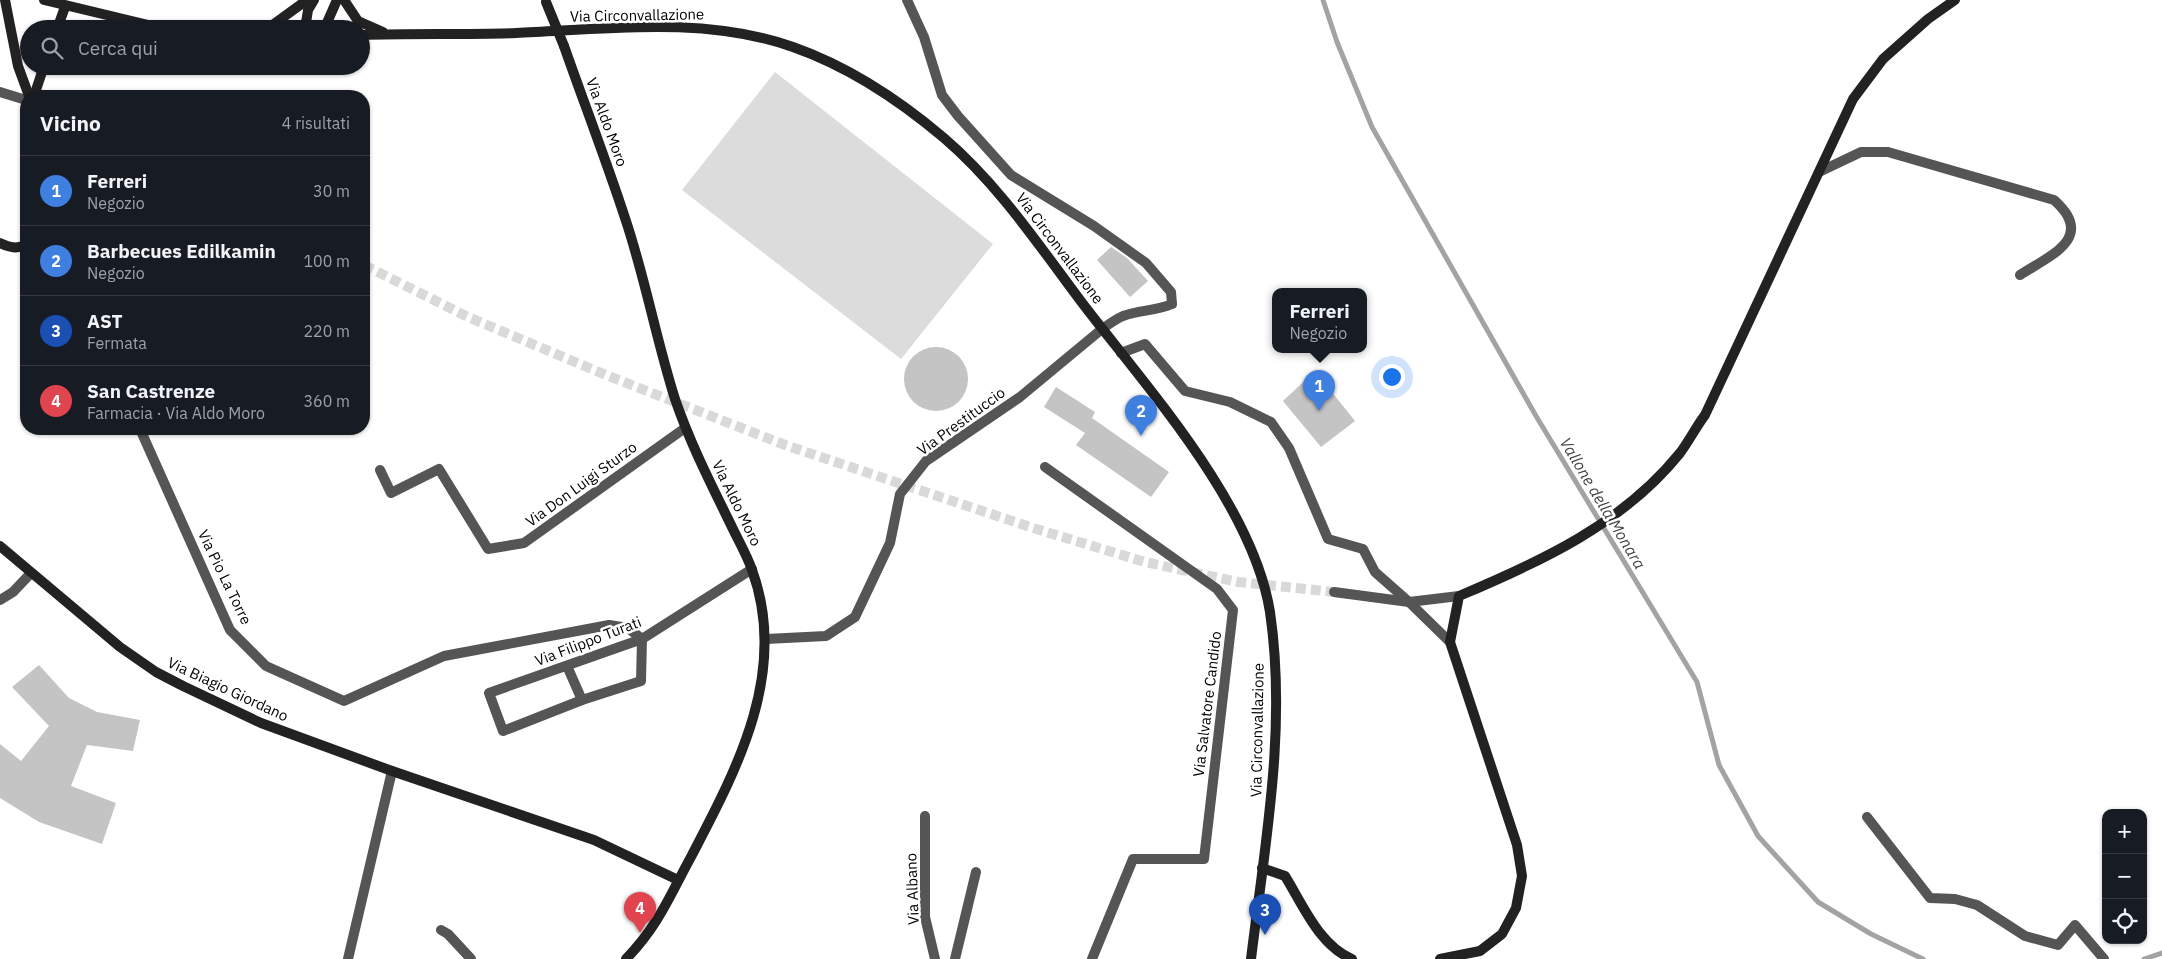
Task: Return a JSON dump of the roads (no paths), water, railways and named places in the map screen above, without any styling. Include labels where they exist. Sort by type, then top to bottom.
[{"type":"street","points":[[5,0],[20,71]]},
{"type":"street","points":[[44,0],[126,20]]},
{"type":"street","points":[[279,20],[307,0]]},
{"type":"street","points":[[306,20],[308,10],[314,0]]},
{"type":"street","points":[[328,20],[337,0]]},
{"type":"street","points":[[344,0],[357,20]]},
{"type":"street","name":"Via Prestituccio","points":[[766,639],[826,636],[855,617],[890,543],[900,494],[926,461],[1020,397],[1102,328],[1122,316],[1148,310],[1155,311],[1172,304],[1171,292],[1146,263],[1094,226],[1012,175],[942,95],[924,37],[907,0]]},
{"type":"street","points":[[1334,592],[1408,602],[1459,596],[1558,551],[1638,498],[1680,453],[1704,415],[1853,99],[1883,59],[1928,19],[1955,0]]},
{"type":"street","name":"Via Aldo Moro","points":[[546,1],[626,219],[668,376],[685,428],[752,569],[764,618],[766,639],[759,695],[753,721],[743,750],[716,810],[678,880],[666,908],[651,930],[626,959]]},
{"type":"street","points":[[60,20],[65,6]]},
{"type":"street","points":[[370,27],[386,34]]},
{"type":"street","name":"Via Circonvallazione","points":[[370,35],[451,35],[684,28],[730,31],[790,45],[841,66],[890,96],[947,140],[1003,198],[1193,448],[1228,502],[1256,560],[1267,601],[1276,680],[1275,777],[1251,959]]},
{"type":"street","points":[[21,75],[27,90]]},
{"type":"street","points":[[36,90],[41,75]]},
{"type":"street","points":[[0,92],[20,98]]},
{"type":"street","points":[[1819,172],[1861,152],[1888,152],[2054,200],[2067,211],[2070,236],[2065,247],[2020,275]]},
{"type":"street","points":[[0,243],[9,247],[20,247]]},
{"type":"street","points":[[1121,353],[1144,344],[1184,390],[1230,402],[1271,422],[1289,448],[1328,539],[1363,549],[1375,572],[1450,642],[1517,845],[1522,876],[1516,908],[1502,934],[1480,951],[1440,959]]},
{"type":"street","name":"Via Don Luigi Sturzo","points":[[380,470],[391,493],[439,469],[488,549],[524,543],[685,428]]},
{"type":"street","name":"Via Pio La Torre","points":[[143,435],[230,630],[266,666],[344,701],[444,656],[609,625],[628,628],[642,640]]},
{"type":"street","name":"Via Salvatore Candido","points":[[1045,467],[1216,589],[1233,610],[1204,858],[1133,859],[1092,959]]},
{"type":"street","name":"Via Biagio Giordano","points":[[0,546],[120,646],[176,683],[261,723],[392,771],[594,840],[678,880]]},
{"type":"street","name":"Via Filippo Turati","points":[[582,700],[504,731],[489,693],[642,640],[752,569]]},
{"type":"street","points":[[0,600],[13,592],[31,573]]},
{"type":"street","points":[[1450,642],[1459,596]]},
{"type":"street","points":[[567,666],[582,700],[641,681],[642,640]]},
{"type":"street","points":[[348,959],[392,771]]},
{"type":"street","name":"Via Albano","points":[[925,816],[925,917],[935,959]]},
{"type":"street","points":[[1867,817],[1930,898],[1955,899],[1977,905],[2025,936],[2058,945],[2075,925],[2104,959]]},
{"type":"street","points":[[1262,868],[1286,876],[1320,934],[1343,955],[1352,959]]},
{"type":"street","points":[[955,959],[976,872]]},
{"type":"street","points":[[440,930],[448,934],[471,959]]},
{"type":"waterway","name":"Vallone della Monara","points":[[1323,0],[1337,42],[1372,127],[1536,416],[1697,682],[1719,765],[1758,836],[1818,902],[1871,934],[1923,959]]},
{"type":"waterway","name":"Vallone della Monara","points":[[2144,959],[2162,953]]},
{"type":"tunnel","points":[[370,268],[468,317],[606,375],[785,445],[1033,528],[1145,562],[1238,582],[1334,592]]},
{"type":"place","name":"Ferreri","points":[[1319,411]]},
{"type":"place","name":"Barbecues Edilkamin","points":[[1141,436]]},
{"type":"place","name":"San Castrenze","points":[[640,933]]},
{"type":"place","name":"AST","points":[[1265,935]]}]
